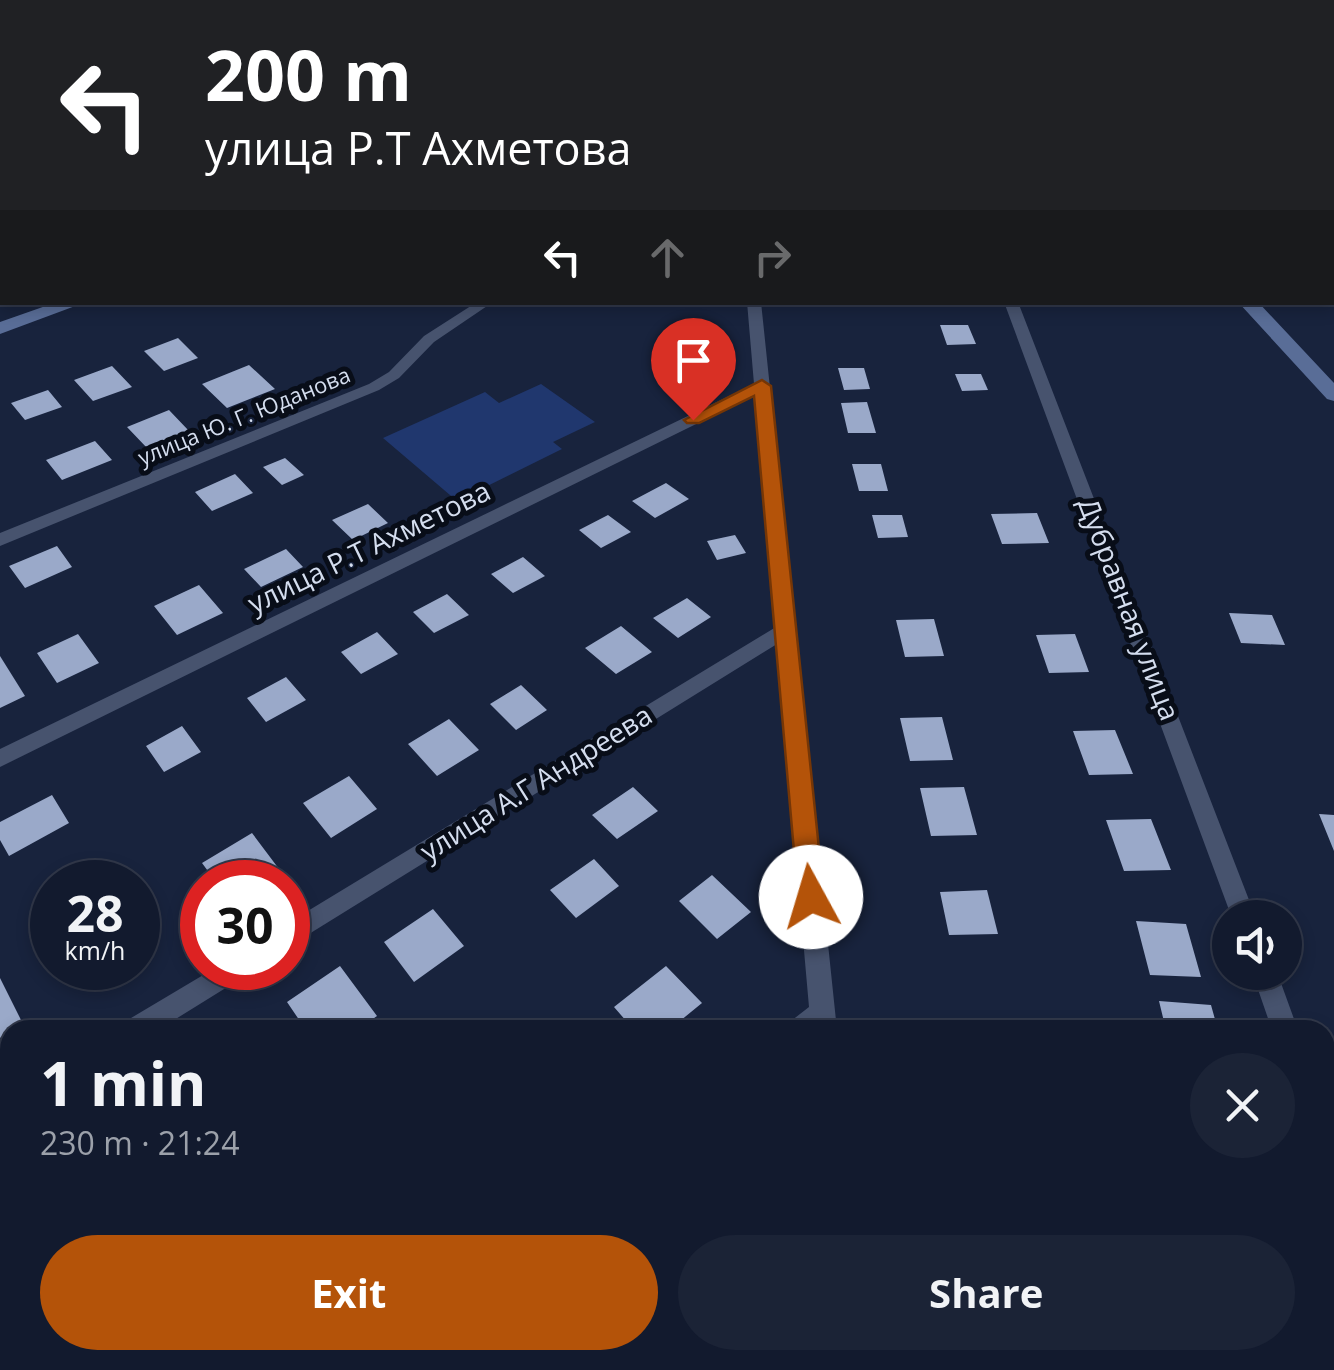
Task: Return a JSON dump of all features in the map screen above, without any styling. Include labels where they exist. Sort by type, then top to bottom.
[{"type":"street","name":"улица Ю. Г. Юданова","points":[[0,540],[374,387],[394,375],[429,339],[482,305]]},
{"type":"street","points":[[754,305],[823,1020]]},
{"type":"street","name":"Дубравная улица","points":[[1012,305],[1237,900]]},
{"type":"street","points":[[1250,305],[1334,396]]},
{"type":"street","points":[[0,328],[51,306]]},
{"type":"street","name":"улица Р.Т Ахметова","points":[[0,759],[762,386]]},
{"type":"street","name":"улица А.Г Андреева","points":[[310,922],[786,630]]},
{"type":"street","points":[[151,1020],[200,990]]},
{"type":"street","points":[[1271,990],[1281,1020]]},
{"type":"shaded area","points":[[541,384],[595,422],[553,442],[562,449],[457,501],[383,438],[485,392],[499,403]]},
{"type":"building","points":[[940,325],[968,325],[976,344],[947,345]]},
{"type":"building","points":[[178,338],[198,358],[164,371],[144,351]]},
{"type":"building","points":[[249,365],[275,389],[227,408],[202,384]]},
{"type":"building","points":[[112,366],[132,387],[93,401],[74,380]]},
{"type":"building","points":[[838,368],[864,368],[870,389],[844,390]]},
{"type":"building","points":[[955,374],[981,374],[988,390],[962,391]]},
{"type":"building","points":[[48,390],[62,407],[25,420],[11,403]]},
{"type":"building","points":[[867,402],[876,433],[848,433],[841,403]]},
{"type":"building","points":[[169,410],[189,431],[147,448],[127,427]]},
{"type":"building","points":[[95,441],[112,460],[62,480],[46,460]]},
{"type":"building","points":[[285,458],[304,475],[282,485],[263,467]]},
{"type":"building","points":[[852,464],[881,464],[888,491],[859,491]]},
{"type":"building","points":[[235,474],[253,493],[212,511],[195,492]]},
{"type":"building","points":[[666,483],[689,499],[655,518],[632,501]]},
{"type":"building","points":[[368,504],[388,523],[353,540],[332,520]]},
{"type":"building","points":[[1037,513],[1049,543],[1002,544],[991,514]]},
{"type":"building","points":[[608,515],[631,532],[601,548],[579,530]]},
{"type":"building","points":[[872,515],[902,515],[908,537],[878,538]]},
{"type":"building","points":[[735,535],[746,553],[717,560],[707,541]]},
{"type":"building","points":[[57,546],[72,567],[25,588],[9,566]]},
{"type":"building","points":[[286,549],[303,567],[261,587],[244,569]]},
{"type":"building","points":[[523,557],[545,576],[513,593],[491,574]]},
{"type":"building","points":[[199,585],[223,613],[177,635],[154,606]]},
{"type":"building","points":[[447,594],[469,615],[434,633],[413,612]]},
{"type":"building","points":[[687,598],[711,617],[678,638],[653,618]]},
{"type":"building","points":[[1229,613],[1272,615],[1285,645],[1241,643]]},
{"type":"building","points":[[934,619],[944,656],[905,657],[896,620]]},
{"type":"building","points":[[621,626],[652,652],[616,674],[585,648]]},
{"type":"building","points":[[377,632],[398,654],[361,674],[341,652]]},
{"type":"building","points":[[78,634],[99,663],[57,683],[37,653]]},
{"type":"building","points":[[1075,634],[1089,672],[1049,673],[1036,635]]},
{"type":"building","points":[[0,656],[25,696],[0,708]]},
{"type":"building","points":[[286,677],[306,700],[266,722],[247,698]]},
{"type":"building","points":[[521,685],[547,710],[516,730],[490,704]]},
{"type":"building","points":[[942,717],[953,760],[910,761],[900,718]]},
{"type":"building","points":[[449,719],[479,750],[437,776],[408,744]]},
{"type":"building","points":[[182,726],[201,752],[164,772],[146,746]]},
{"type":"building","points":[[1115,730],[1133,774],[1089,775],[1073,731]]},
{"type":"building","points":[[349,776],[377,809],[331,838],[303,803]]},
{"type":"building","points":[[633,787],[658,811],[617,839],[592,815]]},
{"type":"building","points":[[964,787],[977,835],[931,836],[920,788]]},
{"type":"building","points":[[52,795],[69,823],[9,856],[0,840],[0,822]]},
{"type":"building","points":[[1319,814],[1334,815],[1334,851]]},
{"type":"building","points":[[1151,819],[1171,870],[1124,871],[1106,820]]},
{"type":"building","points":[[252,833],[272,860],[207,860]]},
{"type":"building","points":[[594,859],[619,886],[576,918],[550,890]]},
{"type":"building","points":[[712,875],[751,912],[717,939],[679,901]]},
{"type":"building","points":[[987,890],[998,934],[949,935],[940,892]]},
{"type":"building","points":[[433,909],[464,946],[414,982],[384,942]]},
{"type":"building","points":[[1136,921],[1186,924],[1201,977],[1150,975]]},
{"type":"building","points":[[340,966],[377,1016],[371,1020],[299,1020],[287,1002]]},
{"type":"building","points":[[666,966],[702,1003],[681,1020],[625,1020],[614,1007]]},
{"type":"building","points":[[0,978],[21,1020],[0,1020]]},
{"type":"building","points":[[1159,1001],[1211,1005],[1215,1020],[1164,1020]]},
{"type":"route","points":[[693,420],[762,386],[811,897]]}]
